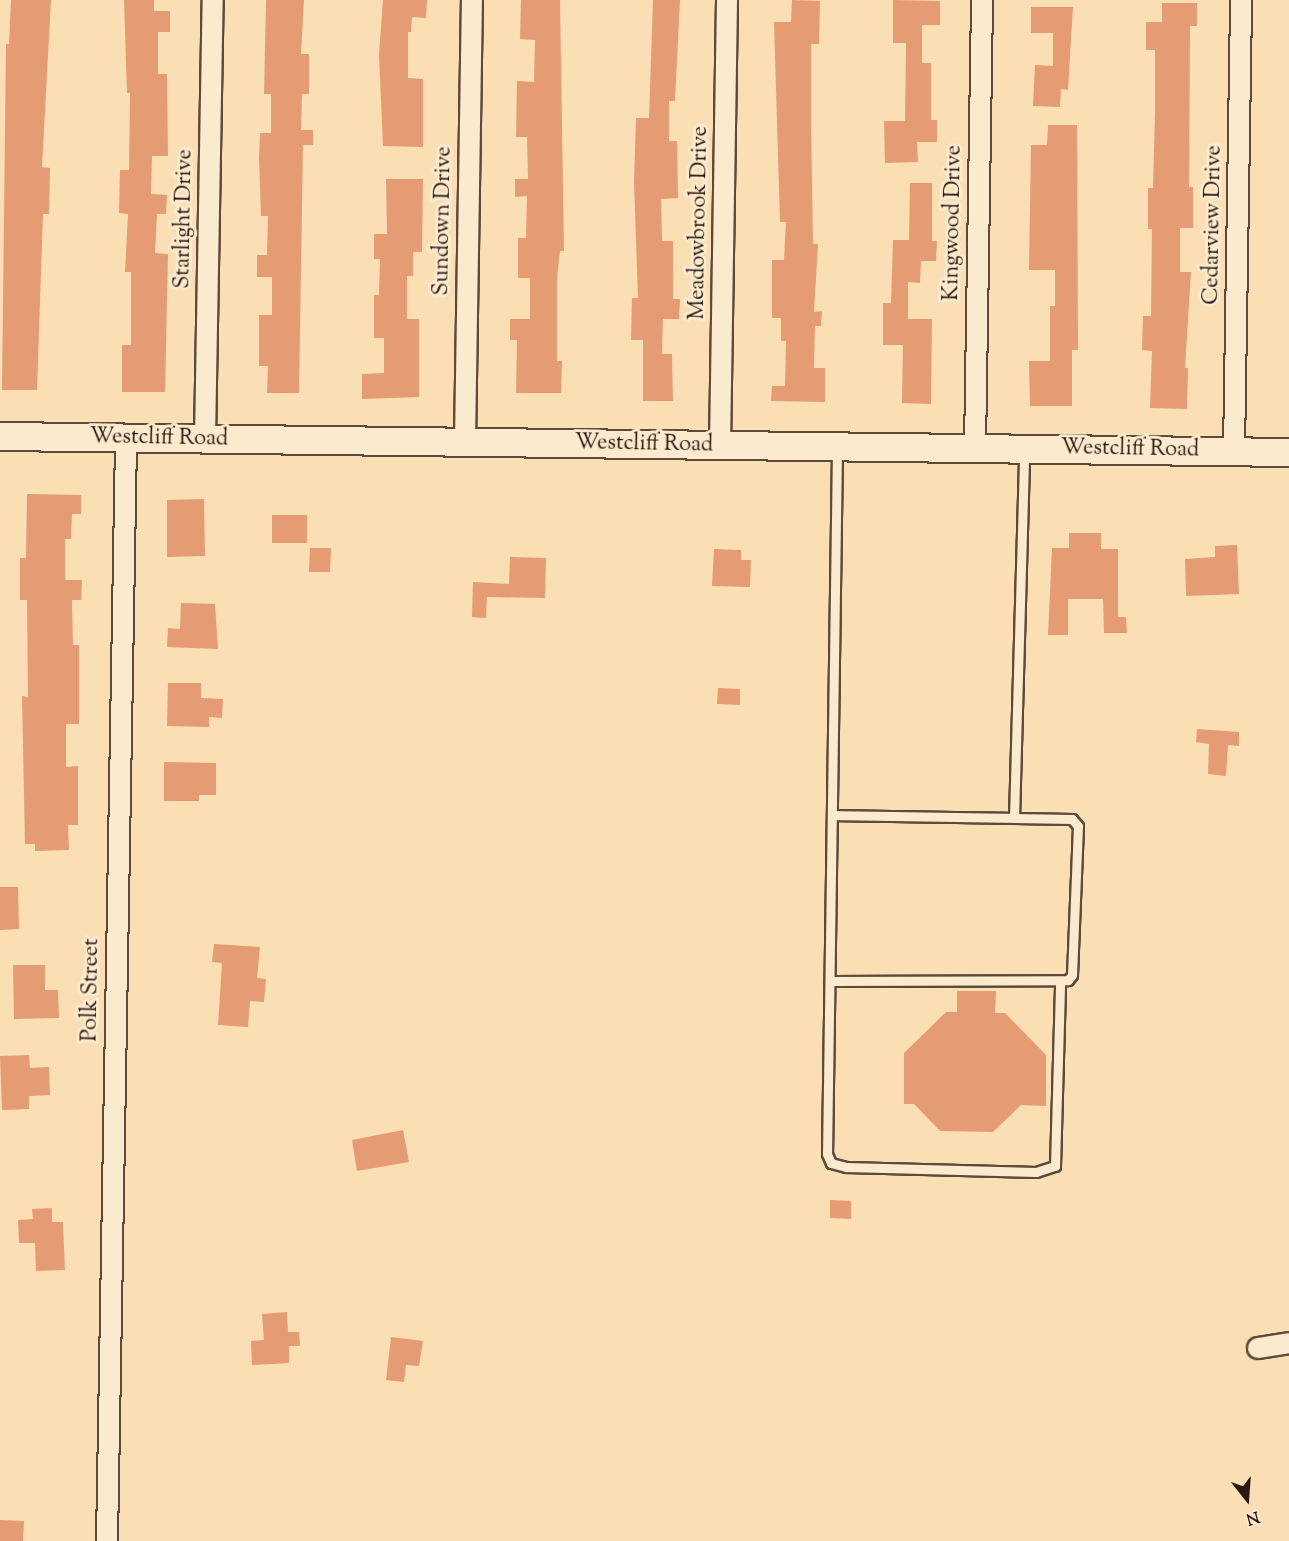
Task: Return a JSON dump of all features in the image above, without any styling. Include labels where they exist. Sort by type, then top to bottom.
[{"type":"street","name":"Starlight Drive","points":[[205,439],[213,0]]},
{"type":"street","name":"Sundown Drive","points":[[465,442],[472,0]]},
{"type":"street","name":"Meadowbrook Drive","points":[[720,446],[727,0]]},
{"type":"street","name":"Kingwood Drive","points":[[975,448],[982,0]]},
{"type":"street","name":"Cedarview Drive","points":[[1234,451],[1241,0]]},
{"type":"street","name":"Westcliff Road","points":[[0,436],[1289,452]]},
{"type":"street","name":"Polk Street","points":[[107,1541],[126,439]]},
{"type":"street","points":[[1258,1348],[1289,1343]]},
{"type":"lane","points":[[837,447],[827,1154],[831,1163],[846,1167],[1036,1172],[1055,1166],[1057,1159],[1060,982]]},
{"type":"lane","points":[[1014,818],[1024,448]]},
{"type":"lane","points":[[830,981],[1060,982],[1072,975],[1078,826],[1072,819],[832,814]]},
{"type":"building","points":[[11,0],[51,0],[42,167],[50,168],[49,214],[43,214],[37,390],[2,390],[6,44],[9,44]]},
{"type":"building","points":[[124,0],[154,0],[154,11],[170,11],[170,32],[158,32],[158,74],[167,74],[168,156],[152,156],[151,194],[167,195],[166,214],[157,214],[155,253],[168,254],[165,392],[122,392],[122,345],[131,345],[131,272],[125,272],[128,214],[119,213],[120,170],[129,170],[130,93],[127,93]]},
{"type":"building","points":[[266,0],[304,0],[301,54],[309,54],[309,94],[302,94],[301,130],[313,130],[313,145],[303,145],[299,393],[267,393],[268,366],[259,366],[259,315],[272,315],[272,277],[257,277],[257,255],[267,255],[268,216],[261,216],[260,133],[271,133],[271,94],[264,94]]},
{"type":"building","points":[[383,0],[427,0],[426,18],[412,17],[411,32],[408,32],[408,78],[423,79],[423,147],[383,146],[379,54]]},
{"type":"building","points":[[521,0],[560,0],[564,251],[560,251],[557,278],[557,361],[562,361],[561,393],[516,393],[517,340],[510,340],[510,319],[530,319],[530,278],[518,278],[518,238],[526,238],[527,196],[515,197],[515,179],[528,179],[527,137],[516,137],[517,81],[534,82],[535,40],[520,39]]},
{"type":"building","points":[[653,0],[680,0],[675,101],[669,101],[669,141],[677,141],[678,198],[661,199],[662,241],[673,241],[673,299],[680,299],[679,319],[663,319],[662,354],[672,354],[673,401],[643,401],[643,340],[631,340],[632,298],[638,298],[634,182],[636,118],[649,118]]},
{"type":"building","points":[[792,0],[820,1],[819,44],[811,44],[813,244],[818,244],[814,312],[822,311],[821,326],[815,326],[814,368],[825,368],[825,402],[771,401],[772,386],[785,386],[786,341],[781,341],[781,318],[772,318],[772,260],[784,260],[786,222],[780,222],[774,22],[791,22]]},
{"type":"building","points":[[893,0],[940,1],[940,25],[922,25],[922,63],[931,63],[931,120],[937,120],[937,142],[917,142],[918,162],[885,163],[884,121],[905,121],[906,43],[893,43]]},
{"type":"building","points":[[1162,3],[1197,3],[1197,26],[1190,26],[1189,187],[1193,187],[1193,228],[1180,228],[1180,272],[1191,272],[1185,368],[1188,368],[1187,409],[1150,408],[1152,351],[1142,350],[1143,316],[1151,316],[1152,229],[1148,229],[1148,188],[1153,188],[1155,113],[1155,50],[1146,50],[1146,22],[1162,22]]},
{"type":"building","points":[[1031,7],[1073,7],[1068,90],[1061,89],[1060,107],[1033,106],[1035,65],[1053,66],[1053,33],[1031,33]]},
{"type":"building","points":[[1048,125],[1077,125],[1078,350],[1072,350],[1072,406],[1030,406],[1029,361],[1050,361],[1050,306],[1055,306],[1055,270],[1029,270],[1031,145],[1047,145]]},
{"type":"building","points":[[386,179],[423,179],[422,252],[413,252],[413,276],[407,276],[407,319],[419,319],[419,397],[362,399],[362,374],[384,373],[384,338],[374,338],[374,295],[379,295],[380,259],[374,259],[374,234],[387,234]]},
{"type":"building","points":[[910,183],[932,183],[932,241],[937,241],[936,261],[921,261],[920,283],[908,282],[908,319],[932,319],[931,404],[902,403],[903,345],[883,345],[883,303],[891,303],[893,240],[909,240]]},
{"type":"building","points":[[27,494],[81,495],[81,514],[72,514],[71,539],[65,539],[65,580],[82,580],[81,600],[72,600],[73,645],[79,645],[79,724],[66,724],[66,767],[78,766],[78,825],[68,825],[69,850],[35,851],[35,844],[25,844],[22,696],[28,697],[27,600],[20,600],[20,558],[26,558]]},
{"type":"building","points":[[204,499],[205,556],[167,557],[167,500]]},
{"type":"building","points":[[272,515],[307,515],[307,543],[272,543]]},
{"type":"building","points":[[1069,533],[1101,533],[1101,549],[1118,549],[1118,617],[1126,617],[1127,633],[1104,633],[1103,599],[1068,599],[1068,635],[1048,635],[1052,548],[1069,548]]},
{"type":"building","points":[[1237,545],[1239,594],[1186,596],[1185,559],[1215,557],[1215,546]]},
{"type":"building","points":[[310,548],[331,548],[330,572],[309,572]]},
{"type":"building","points":[[714,549],[741,550],[741,560],[751,560],[750,587],[712,586]]},
{"type":"building","points":[[510,557],[546,558],[545,598],[487,597],[486,618],[472,617],[473,582],[509,584]]},
{"type":"building","points":[[181,603],[215,604],[218,649],[167,647],[168,628],[180,629]]},
{"type":"building","points":[[168,683],[201,683],[201,698],[223,699],[222,718],[209,717],[209,727],[167,726]]},
{"type":"building","points":[[718,688],[740,689],[740,705],[717,704]]},
{"type":"building","points":[[1197,729],[1239,732],[1239,746],[1228,745],[1226,776],[1208,774],[1209,744],[1196,742]]},
{"type":"building","points":[[164,762],[216,763],[216,795],[199,795],[199,801],[164,801]]},
{"type":"building","points":[[0,887],[18,887],[19,929],[0,930]]},
{"type":"building","points":[[214,944],[260,947],[257,978],[266,979],[264,1002],[250,1001],[248,1027],[218,1025],[222,963],[212,962]]},
{"type":"building","points":[[13,965],[45,965],[45,990],[58,990],[59,1018],[14,1019]]},
{"type":"building","points":[[957,991],[996,991],[995,1013],[1005,1013],[1046,1055],[1046,1106],[1021,1105],[993,1132],[940,1131],[914,1104],[904,1104],[904,1053],[946,1012],[957,1012]]},
{"type":"building","points":[[29,1055],[30,1068],[49,1067],[50,1095],[29,1096],[29,1109],[2,1110],[0,1056]]},
{"type":"building","points":[[403,1130],[409,1162],[357,1171],[352,1140]]},
{"type":"building","points":[[830,1200],[851,1201],[851,1219],[830,1218]]},
{"type":"building","points":[[52,1208],[52,1222],[63,1222],[65,1270],[36,1271],[35,1243],[19,1243],[18,1220],[33,1219],[32,1209]]},
{"type":"building","points":[[287,1312],[288,1332],[299,1332],[300,1346],[289,1346],[289,1363],[252,1365],[251,1341],[264,1340],[262,1314]]},
{"type":"building","points":[[391,1337],[423,1341],[419,1366],[406,1365],[404,1382],[386,1380]]},
{"type":"building","points":[[0,1520],[24,1521],[23,1541],[0,1541]]}]
